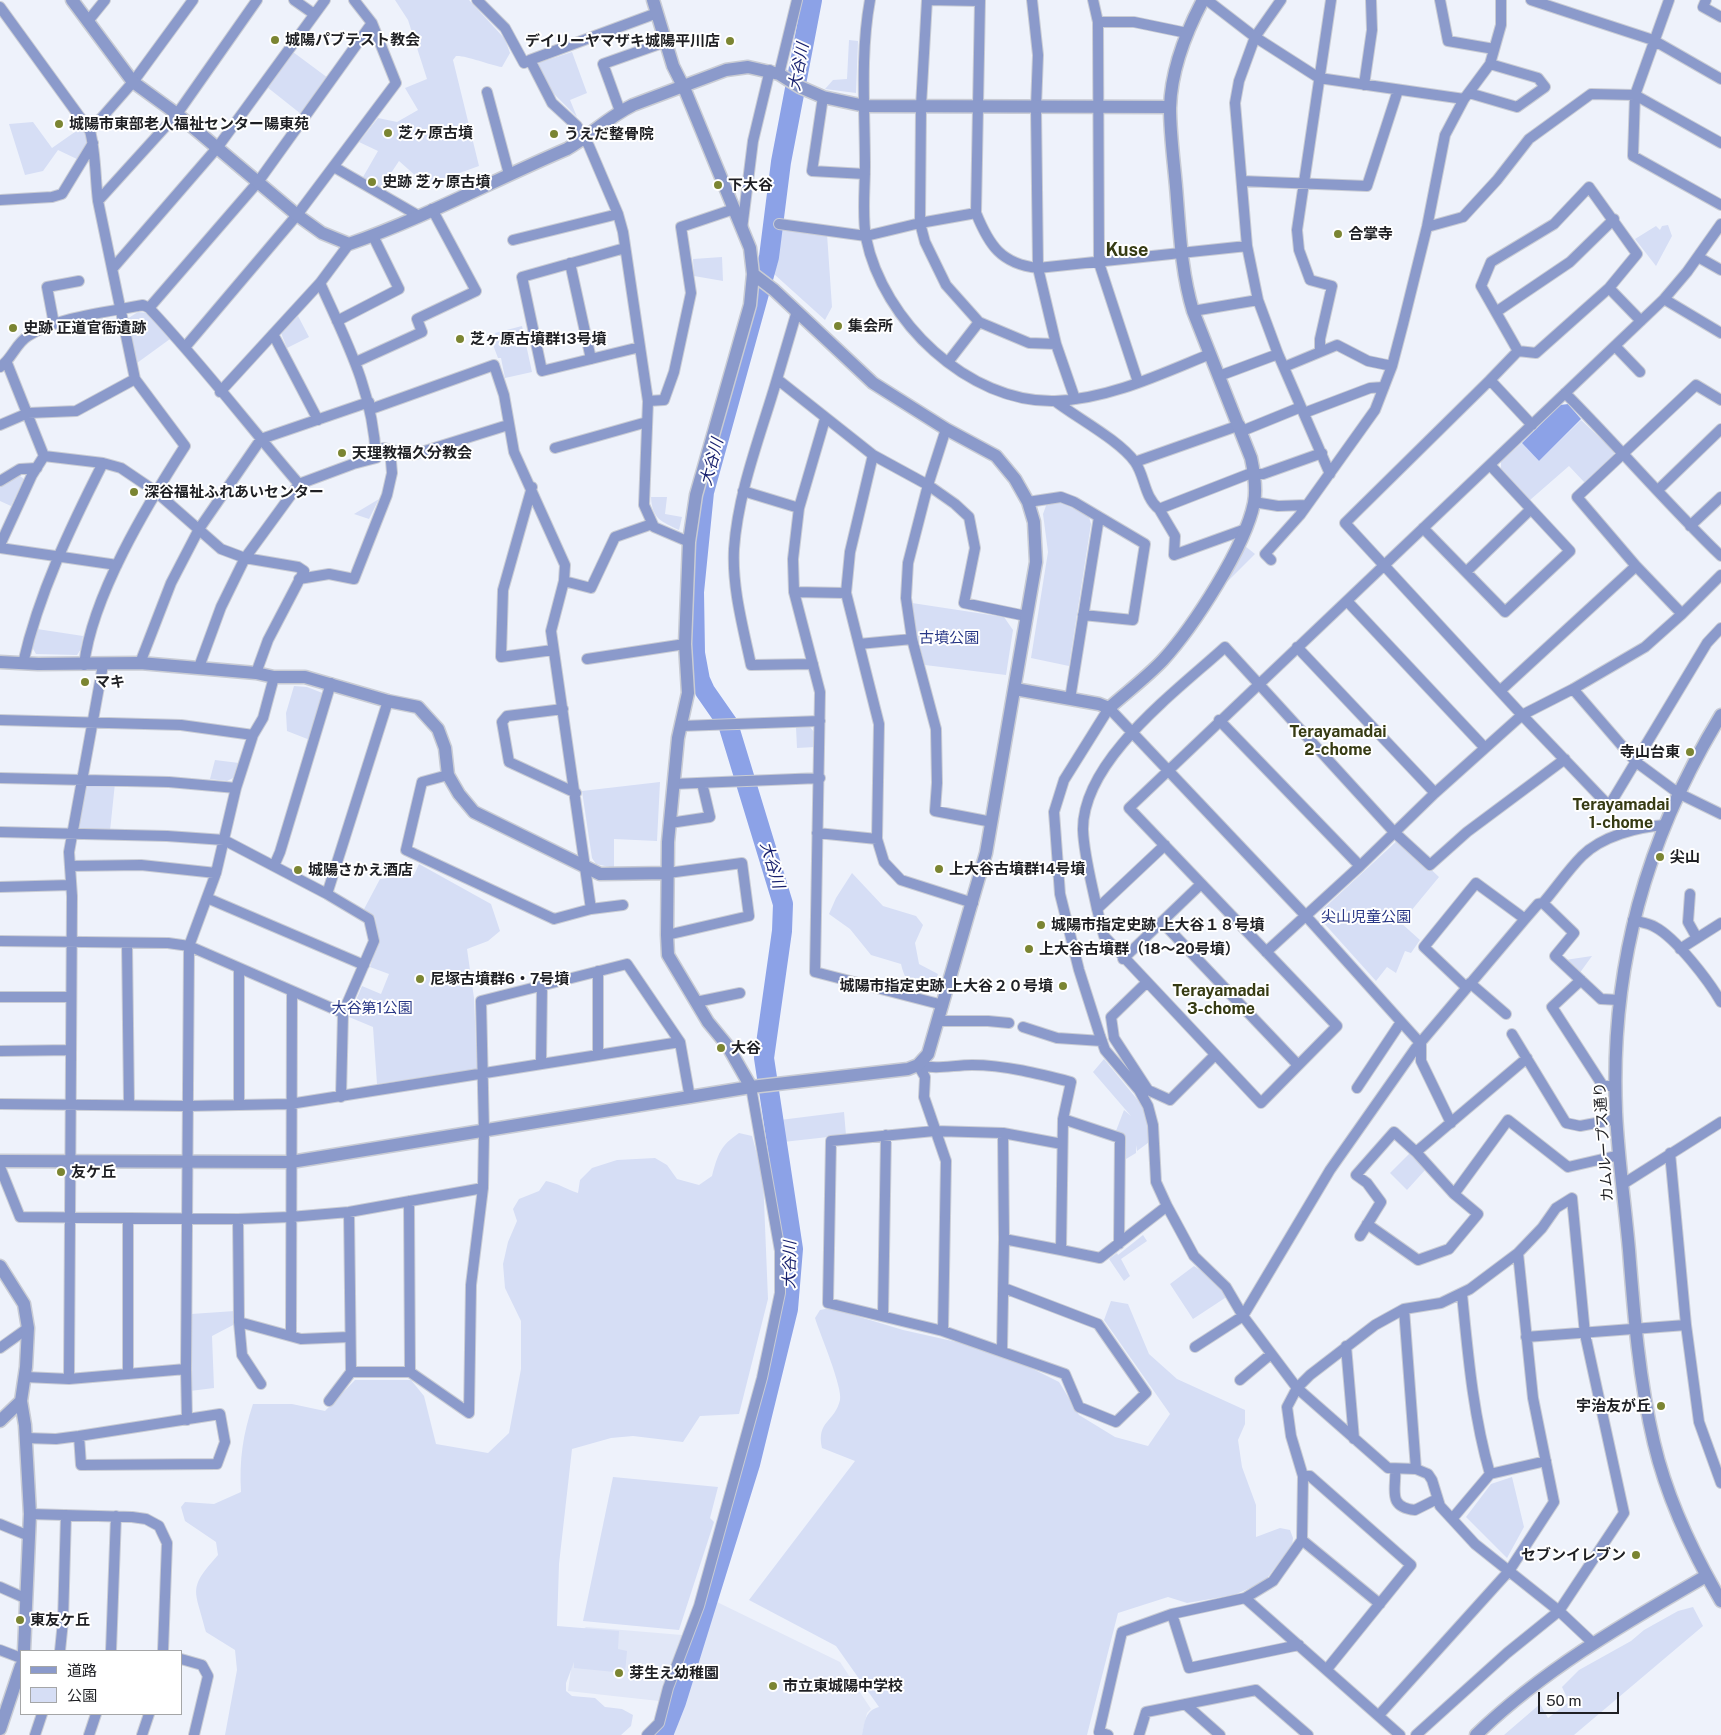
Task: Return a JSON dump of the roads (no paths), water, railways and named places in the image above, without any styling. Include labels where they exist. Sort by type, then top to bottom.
[{"type":"street","points":[[72,0],[133,82],[177,114],[297,215],[322,233],[349,244]]},
{"type":"street","points":[[88,21],[104,0]]},
{"type":"street","points":[[90,131],[133,82],[193,0]]},
{"type":"street","points":[[98,201],[177,114],[257,0]]},
{"type":"street","points":[[294,0],[314,14]]},
{"type":"street","points":[[113,268],[217,148],[325,0]]},
{"type":"street","points":[[186,346],[297,215],[396,83],[372,23],[354,0]]},
{"type":"street","points":[[477,0],[505,28],[524,63],[657,13]]},
{"type":"street","points":[[647,1735],[659,1723],[668,1688],[699,1606],[762,1378],[780,1293],[780,1251],[759,1126],[761,1086],[727,1046],[696,1002],[668,955],[670,823],[681,726],[688,693],[685,644],[690,542],[696,495],[750,304],[756,276],[750,248],[673,66],[654,0]]},
{"type":"street","points":[[742,229],[753,141],[796,0]]},
{"type":"street","points":[[870,0],[866,21],[866,236],[876,272],[898,312],[921,340],[948,362],[977,381],[1036,400],[1055,401],[1106,394],[1210,354]]},
{"type":"street","points":[[1056,344],[1029,343],[979,322],[946,285],[925,242],[920,223],[921,106],[927,0],[980,1],[980,106],[976,213],[986,237],[1003,257],[1026,267],[1038,268],[1247,246]]},
{"type":"street","points":[[1032,0],[1038,55],[1036,107],[1038,268],[1056,344],[1076,398]]},
{"type":"street","points":[[1093,0],[1098,22],[1099,263],[1138,382]]},
{"type":"street","points":[[1490,64],[1538,78],[1544,87],[1517,107],[1466,96],[1398,90],[1319,78],[1256,37],[1205,0],[1187,33],[1179,58],[1170,107],[1181,252],[1186,288],[1193,311],[1241,428],[1254,473],[1254,502],[1246,529],[1192,624],[1162,660],[1109,708],[1064,780],[1054,812],[1060,894],[1078,970],[1105,1050],[1139,1090],[1148,1106],[1152,1125],[1156,1182],[1194,1256],[1226,1287],[1243,1316],[1297,1388],[1388,1468],[1416,1468],[1428,1474],[1432,1480],[1437,1499],[1475,1544],[1559,1611],[1593,1643]]},
{"type":"street","points":[[1281,0],[1256,37],[1239,81],[1235,103],[1247,246],[1258,300],[1278,354],[1330,474]]},
{"type":"street","points":[[1320,352],[1320,340],[1332,286],[1310,280],[1299,250],[1297,230],[1331,0]]},
{"type":"street","points":[[1364,85],[1372,30],[1372,0]]},
{"type":"street","points":[[1440,0],[1448,41],[1494,49]]},
{"type":"street","points":[[1271,560],[1265,554],[1307,505],[1375,410],[1392,366],[1427,227],[1445,135],[1466,96],[1490,64],[1501,25],[1501,0]]},
{"type":"street","points":[[1530,0],[1653,40],[1721,79]]},
{"type":"street","points":[[1669,0],[1653,40],[1635,95],[1633,156],[1721,205]]},
{"type":"street","points":[[1706,0],[1704,7],[1721,17]]},
{"type":"street","points":[[0,7],[90,131],[93,143],[98,201],[135,379],[185,446],[155,491],[117,565],[88,638],[84,665]]},
{"type":"street","points":[[1098,22],[1134,22],[1187,33]]},
{"type":"street","points":[[148,308],[258,182],[372,23]]},
{"type":"street","points":[[620,111],[603,64],[666,42]]},
{"type":"street","points":[[530,60],[552,103],[577,126],[599,166],[618,214],[625,248],[648,401],[644,505],[654,527],[690,542]]},
{"type":"street","points":[[220,392],[320,283],[349,244],[396,228],[432,209],[585,140],[599,126],[620,111],[682,85],[726,70],[748,67],[774,72],[795,84],[823,96],[865,106],[1170,107]]},
{"type":"street","points":[[1242,180],[1303,185],[1367,186],[1398,90]]},
{"type":"street","points":[[487,92],[509,174]]},
{"type":"street","points":[[1427,227],[1463,217],[1529,139],[1591,94],[1635,95],[1721,143]]},
{"type":"street","points":[[823,96],[812,171],[865,174]]},
{"type":"street","points":[[0,200],[52,197],[62,194],[93,143]]},
{"type":"street","points":[[334,167],[419,216]]},
{"type":"street","points":[[1590,188],[1614,219],[1637,254],[1609,288],[1536,353],[1518,351],[1481,286],[1491,262],[1554,224],[1590,188]]},
{"type":"street","points":[[356,362],[422,332],[416,319],[476,292],[432,209]]},
{"type":"street","points":[[648,401],[664,400],[674,372],[691,293],[681,227],[734,210]]},
{"type":"street","points":[[779,224],[866,236],[920,223],[976,213]]},
{"type":"street","points":[[513,240],[618,214]]},
{"type":"street","points":[[1496,312],[1570,262],[1614,219]]},
{"type":"street","points":[[1565,759],[1467,832],[1430,865],[1394,832],[1258,683],[1225,647],[1131,732],[1102,773],[1088,803],[1083,830],[1097,909],[1104,936],[1123,959],[1262,1103],[1337,1026],[1200,885],[1129,808],[1258,683],[1384,567],[1664,299],[1698,257],[1721,224]]},
{"type":"street","points":[[337,321],[399,289],[373,236]]},
{"type":"street","points":[[625,248],[522,277],[542,371],[640,347]]},
{"type":"street","points":[[1698,257],[1721,270]]},
{"type":"street","points":[[570,264],[591,359]]},
{"type":"street","points":[[0,1160],[291,1162],[761,1086],[908,1069],[918,1065],[928,1054],[986,853],[1036,562],[1034,522],[1028,502],[1015,479],[996,456],[946,429],[874,383],[797,311],[756,276]]},
{"type":"street","points":[[54,324],[47,288],[79,281]]},
{"type":"street","points":[[199,667],[221,607],[245,558],[299,484],[353,464],[376,458],[370,406],[356,362],[320,283]]},
{"type":"street","points":[[1609,288],[1641,321]]},
{"type":"street","points":[[1664,299],[1721,333]]},
{"type":"street","points":[[1193,311],[1258,300]]},
{"type":"street","points":[[44,456],[28,413],[4,365],[26,336],[54,324],[142,305],[148,308],[186,346],[220,392],[299,484]]},
{"type":"street","points":[[797,311],[744,491],[734,549],[735,590],[751,665],[813,664]]},
{"type":"street","points":[[948,362],[979,322]]},
{"type":"street","points":[[274,334],[318,420]]},
{"type":"street","points":[[1284,367],[1338,345],[1368,361],[1392,366]]},
{"type":"street","points":[[1614,346],[1640,372]]},
{"type":"street","points":[[1518,351],[1345,523],[1384,567],[1501,690],[1522,715],[1609,806],[1707,643],[1721,628]]},
{"type":"street","points":[[1219,376],[1278,354]]},
{"type":"street","points":[[140,663],[171,583],[199,530],[261,439],[494,366],[504,395],[514,452],[532,487],[565,565],[564,581],[552,631],[553,650],[576,793],[591,909]]},
{"type":"street","points":[[0,425],[28,413],[76,411],[135,379]]},
{"type":"street","points":[[777,379],[825,419],[873,455],[928,485],[955,504],[969,517],[975,548],[964,604],[1026,616]]},
{"type":"street","points":[[1490,380],[1532,425]]},
{"type":"street","points":[[1682,614],[1636,566],[1577,497],[1696,385],[1721,400]]},
{"type":"street","points":[[1135,462],[1370,388],[1384,387]]},
{"type":"street","points":[[1565,393],[1624,452],[1690,526],[1721,556]]},
{"type":"street","points":[[1055,401],[1117,445],[1135,462],[1152,503],[1159,508],[1175,536],[1174,555],[1246,529]]},
{"type":"street","points":[[825,419],[799,508],[793,559],[794,592],[820,692],[820,778],[817,834],[815,972],[943,1005]]},
{"type":"street","points":[[555,448],[647,422]]},
{"type":"street","points":[[375,446],[412,454],[508,425]]},
{"type":"street","points":[[946,429],[928,485],[908,563],[906,598],[912,639],[936,730],[937,783],[935,811],[992,822]]},
{"type":"street","points":[[1658,490],[1721,429]]},
{"type":"street","points":[[299,579],[330,574],[354,579],[388,495],[392,473],[390,450]]},
{"type":"street","points":[[1159,508],[1254,473],[1263,474],[1322,453]]},
{"type":"street","points":[[873,455],[850,552],[846,593],[879,724],[877,839],[884,862],[901,880],[973,903]]},
{"type":"street","points":[[44,456],[103,463],[121,468],[155,491],[221,549],[245,558],[298,567],[304,571],[268,640],[256,672]]},
{"type":"street","points":[[44,456],[0,547],[117,565]]},
{"type":"street","points":[[23,663],[40,605],[58,557],[103,463]]},
{"type":"street","points":[[1423,528],[1505,612],[1570,551],[1490,465]]},
{"type":"street","points":[[0,481],[20,469],[37,468]]},
{"type":"street","points":[[532,487],[503,590],[501,657],[553,650]]},
{"type":"street","points":[[744,491],[799,508]]},
{"type":"street","points":[[1028,502],[1061,496],[1145,544],[1133,620],[1084,615]]},
{"type":"street","points":[[1690,526],[1721,498]]},
{"type":"street","points":[[1254,502],[1278,506],[1307,505]]},
{"type":"street","points":[[1466,572],[1531,509]]},
{"type":"street","points":[[1070,699],[1099,517]]},
{"type":"street","points":[[564,581],[591,588],[615,537],[652,524]]},
{"type":"street","points":[[1501,690],[1636,566]]},
{"type":"street","points":[[1266,952],[1360,866],[1435,793],[1522,715],[1573,690],[1645,646],[1682,614],[1721,575]]},
{"type":"street","points":[[794,592],[846,593]]},
{"type":"street","points":[[1347,601],[1484,748]]},
{"type":"street","points":[[859,644],[912,639]]},
{"type":"street","points":[[587,659],[685,644]]},
{"type":"street","points":[[1297,647],[1435,793]]},
{"type":"street","points":[[0,662],[84,665],[140,663],[256,672],[274,677],[305,678],[418,708],[438,729],[445,748],[448,774],[459,794],[474,812],[600,874],[668,873],[742,863],[750,916],[667,935]]},
{"type":"street","points":[[69,1379],[71,885],[69,852],[102,665]]},
{"type":"street","points":[[187,1420],[186,1217],[189,946],[216,873],[236,788],[253,735],[263,718],[274,677]]},
{"type":"street","points":[[274,866],[280,852],[331,684]]},
{"type":"street","points":[[1014,689],[1099,704],[1109,708],[1306,916],[1421,1044],[1421,1061],[1451,1123]]},
{"type":"street","points":[[1573,690],[1636,762],[1678,793],[1721,814]]},
{"type":"street","points":[[327,894],[388,701]]},
{"type":"street","points":[[563,709],[507,716],[502,722],[508,762],[576,793]]},
{"type":"street","name":"カムループス通り","points":[[1721,714],[1678,793],[1664,824],[1633,920],[1619,1000],[1616,1044],[1617,1119],[1635,1329],[1644,1396],[1654,1446],[1675,1509],[1706,1576],[1721,1601]]},
{"type":"street","points":[[0,720],[181,725],[253,735]]},
{"type":"street","points":[[1220,720],[1360,866]]},
{"type":"street","points":[[681,726],[820,721]]},
{"type":"street","points":[[448,774],[422,782],[406,850],[554,919],[591,909],[623,905]]},
{"type":"street","points":[[0,778],[82,778],[168,782],[236,788]]},
{"type":"street","points":[[673,784],[820,778]]},
{"type":"street","points":[[670,823],[710,817],[702,784]]},
{"type":"street","points":[[1195,1347],[1243,1316],[1330,1170],[1421,1044],[1468,985],[1538,904],[1543,904],[1583,856],[1594,846],[1645,826],[1664,824]]},
{"type":"street","points":[[0,832],[73,833],[224,840],[327,894],[369,919],[374,941],[343,1013],[341,1097]]},
{"type":"street","points":[[817,834],[877,839]]},
{"type":"street","points":[[1097,909],[1165,845]]},
{"type":"street","points":[[70,866],[142,865],[216,873]]},
{"type":"street","points":[[1506,1014],[1468,985],[1424,947],[1476,883],[1525,919]]},
{"type":"street","points":[[0,887],[71,885]]},
{"type":"street","points":[[1123,959],[1200,885]]},
{"type":"street","points":[[1690,894],[1688,922],[1698,938]]},
{"type":"street","points":[[207,898],[364,965]]},
{"type":"street","points":[[1543,904],[1574,933],[1555,956],[1601,999],[1619,1000]]},
{"type":"street","points":[[1633,920],[1656,927],[1680,949],[1708,981],[1721,1002]]},
{"type":"street","points":[[1162,922],[1298,1065]]},
{"type":"street","points":[[1680,949],[1721,923]]},
{"type":"street","points":[[0,941],[168,943],[189,946],[343,1013]]},
{"type":"street","points":[[127,943],[129,1105]]},
{"type":"street","points":[[351,1372],[410,1372],[469,1413],[471,1285],[483,1188],[482,1001],[627,964],[680,1042],[690,1098]]},
{"type":"street","points":[[239,968],[239,1105]]},
{"type":"street","points":[[598,971],[598,1055]]},
{"type":"street","points":[[1580,980],[1552,1007],[1603,1086],[1616,1086]]},
{"type":"street","points":[[1146,983],[1111,1017],[1114,1038],[1148,1090],[1170,1100],[1215,1055]]},
{"type":"street","points":[[541,1064],[542,986]]},
{"type":"street","points":[[291,1335],[290,1104],[292,991]]},
{"type":"street","points":[[696,1002],[740,992]]},
{"type":"street","points":[[0,997],[71,997]]},
{"type":"street","points":[[938,1021],[1009,1023]]},
{"type":"street","points":[[1357,1088],[1401,1022]]},
{"type":"street","points":[[1023,1026],[1057,1038],[1102,1041]]},
{"type":"street","points":[[1512,1034],[1566,1123],[1580,1126],[1617,1119]]},
{"type":"street","points":[[0,1104],[187,1106],[290,1104],[680,1042]]},
{"type":"street","points":[[0,1051],[71,1050]]},
{"type":"street","points":[[1416,1152],[1527,1058]]},
{"type":"street","points":[[918,1065],[930,1068],[972,1065],[996,1067],[1071,1082],[1063,1120],[1061,1250]]},
{"type":"street","points":[[918,1065],[925,1077],[924,1097],[934,1131],[946,1161],[943,1331]]},
{"type":"street","points":[[1063,1120],[1120,1138],[1119,1244]]},
{"type":"street","points":[[1454,1194],[1508,1120],[1568,1166],[1620,1155]]},
{"type":"street","points":[[1623,1184],[1721,1122]]},
{"type":"street","points":[[1004,1288],[1098,1324],[1146,1393],[1116,1422],[1079,1407],[1065,1374],[943,1331],[828,1303],[831,1141],[934,1131],[1003,1133],[1062,1144]]},
{"type":"street","points":[[1360,1236],[1367,1224],[1381,1202],[1367,1183],[1356,1175],[1394,1132],[1416,1152],[1454,1194],[1478,1214],[1449,1249],[1418,1260],[1367,1224]]},
{"type":"street","points":[[1002,1351],[1004,1288],[1003,1133]]},
{"type":"street","points":[[884,1316],[886,1135]]},
{"type":"street","points":[[1670,1154],[1686,1324],[1699,1422],[1721,1484]]},
{"type":"street","points":[[0,1167],[20,1217],[186,1217],[238,1219],[290,1217],[349,1212],[483,1188]]},
{"type":"street","points":[[1108,1735],[1099,1732],[1122,1632],[1172,1614],[1245,1598],[1273,1581],[1302,1540],[1303,1476],[1291,1436],[1287,1406],[1297,1388],[1310,1375],[1375,1325],[1404,1309],[1440,1303],[1462,1294],[1518,1253],[1542,1228],[1556,1208],[1572,1198],[1585,1334],[1624,1513],[1559,1611],[1507,1652],[1416,1735]]},
{"type":"street","points":[[409,1201],[410,1372]]},
{"type":"street","points":[[1004,1238],[1100,1258],[1167,1206]]},
{"type":"street","points":[[328,1400],[351,1372],[349,1337],[349,1212]]},
{"type":"street","points":[[128,1218],[128,1374]]},
{"type":"street","points":[[238,1219],[239,1322],[242,1355],[261,1384]]},
{"type":"street","points":[[1379,1715],[1509,1571],[1554,1502],[1534,1398],[1518,1253]]},
{"type":"street","points":[[0,1266],[24,1304],[28,1328],[25,1377],[21,1401],[26,1438],[30,1514],[24,1650]]},
{"type":"street","points":[[1462,1294],[1471,1385],[1480,1438],[1490,1474]]},
{"type":"street","points":[[1404,1309],[1416,1468]]},
{"type":"street","points":[[239,1322],[301,1339],[349,1337]]},
{"type":"street","points":[[1526,1338],[1686,1324]]},
{"type":"street","points":[[0,1348],[28,1328]]},
{"type":"street","points":[[1346,1346],[1354,1439]]},
{"type":"street","points":[[1240,1380],[1271,1354]]},
{"type":"street","points":[[25,1377],[69,1379],[186,1369]]},
{"type":"street","points":[[0,1421],[21,1401]]},
{"type":"street","points":[[26,1438],[56,1439],[220,1414],[224,1442],[217,1464],[81,1465],[79,1436]]},
{"type":"street","points":[[1452,1519],[1490,1474],[1546,1461]]},
{"type":"street","points":[[1395,1469],[1394,1496],[1402,1506],[1415,1510],[1437,1499]]},
{"type":"street","points":[[1303,1476],[1310,1476],[1412,1565],[1327,1669]]},
{"type":"street","points":[[30,1514],[116,1516],[146,1519],[159,1526],[164,1534],[166,1543],[162,1650]]},
{"type":"street","points":[[60,1650],[63,1621],[66,1515]]},
{"type":"street","points":[[110,1650],[116,1516]]},
{"type":"street","points":[[0,1524],[29,1536]]},
{"type":"street","points":[[1302,1540],[1380,1604]]},
{"type":"street","points":[[1476,1735],[1563,1662],[1706,1576]]},
{"type":"street","points":[[0,1587],[27,1599]]},
{"type":"street","points":[[1245,1598],[1400,1735]]},
{"type":"street","points":[[1172,1614],[1189,1668],[1299,1645]]},
{"type":"street","points":[[0,1650],[20,1658]]},
{"type":"street","points":[[182,1659],[202,1664],[208,1676],[194,1735]]},
{"type":"street","points":[[0,1729],[2,1714],[20,1669]]},
{"type":"street","points":[[1139,1735],[1146,1712],[1256,1690],[1308,1735]]},
{"type":"street","points":[[1185,1704],[1220,1735]]},
{"type":"street","points":[[35,1735],[42,1715]]},
{"type":"street","points":[[89,1735],[96,1715]]},
{"type":"street","points":[[142,1735],[149,1715]]},
{"type":"water","points":[[1568,404],[1581,419],[1539,461],[1522,443],[1560,405]]},
{"type":"waterway","name":"大谷川","points":[[663,1735],[676,1702],[750,1464],[788,1309],[793,1249],[764,1058],[782,931],[783,904],[728,724],[705,691],[700,680],[695,653],[694,592],[704,492],[769,257],[781,162],[812,0]]},
{"type":"place","name":"城陽パブテスト教会","points":[[275,40]]},
{"type":"place","name":"デイリーヤマザキ城陽平川店","points":[[730,41]]},
{"type":"place","name":"城陽市東部老人福祉センター陽東苑","points":[[59,124]]},
{"type":"place","name":"芝ヶ原古墳","points":[[388,133]]},
{"type":"place","name":"うえだ整骨院","points":[[554,134]]},
{"type":"place","name":"史跡 芝ヶ原古墳","points":[[372,182]]},
{"type":"place","name":"下大谷","points":[[718,185]]},
{"type":"place","name":"合掌寺","points":[[1338,234]]},
{"type":"place","name":"集会所","points":[[838,326]]},
{"type":"place","name":"史跡 正道官衙遺跡","points":[[13,328]]},
{"type":"place","name":"芝ヶ原古墳群13号墳","points":[[460,339]]},
{"type":"place","name":"天理教福久分教会","points":[[342,453]]},
{"type":"place","name":"深谷福祉ふれあいセンター","points":[[134,492]]},
{"type":"place","name":"マキ","points":[[85,682]]},
{"type":"place","name":"寺山台東","points":[[1690,752]]},
{"type":"place","name":"尖山","points":[[1660,857]]},
{"type":"place","name":"上大谷古墳群14号墳","points":[[939,869]]},
{"type":"place","name":"城陽さかえ酒店","points":[[298,870]]},
{"type":"place","name":"城陽市指定史跡 上大谷１８号墳","points":[[1041,925]]},
{"type":"place","name":"上大谷古墳群（18～20号墳）","points":[[1029,949]]},
{"type":"place","name":"尼塚古墳群6・7号墳","points":[[420,979]]},
{"type":"place","name":"城陽市指定史跡 上大谷２０号墳","points":[[1063,986]]},
{"type":"place","name":"大谷","points":[[721,1048]]},
{"type":"place","name":"友ケ丘","points":[[61,1172]]},
{"type":"place","name":"宇治友が丘","points":[[1661,1406]]},
{"type":"place","name":"セブンイレブン","points":[[1636,1555]]},
{"type":"place","name":"東友ケ丘","points":[[20,1620]]},
{"type":"place","name":"芽生え幼稚園","points":[[619,1673]]},
{"type":"place","name":"市立東城陽中学校","points":[[773,1686]]},
{"type":"district","name":"Kuse","points":[[1127,250]]},
{"type":"district","name":"Terayamadai 2-chome","points":[[1338,741]]},
{"type":"district","name":"Terayamadai 1-chome","points":[[1621,814]]},
{"type":"district","name":"Terayamadai 3-chome","points":[[1221,1000]]},
{"type":"park label","name":"古墳公園","points":[[949,638]]},
{"type":"park label","name":"尖山児童公園","points":[[1366,917]]},
{"type":"park label","name":"大谷第1公園","points":[[372,1008]]}]
